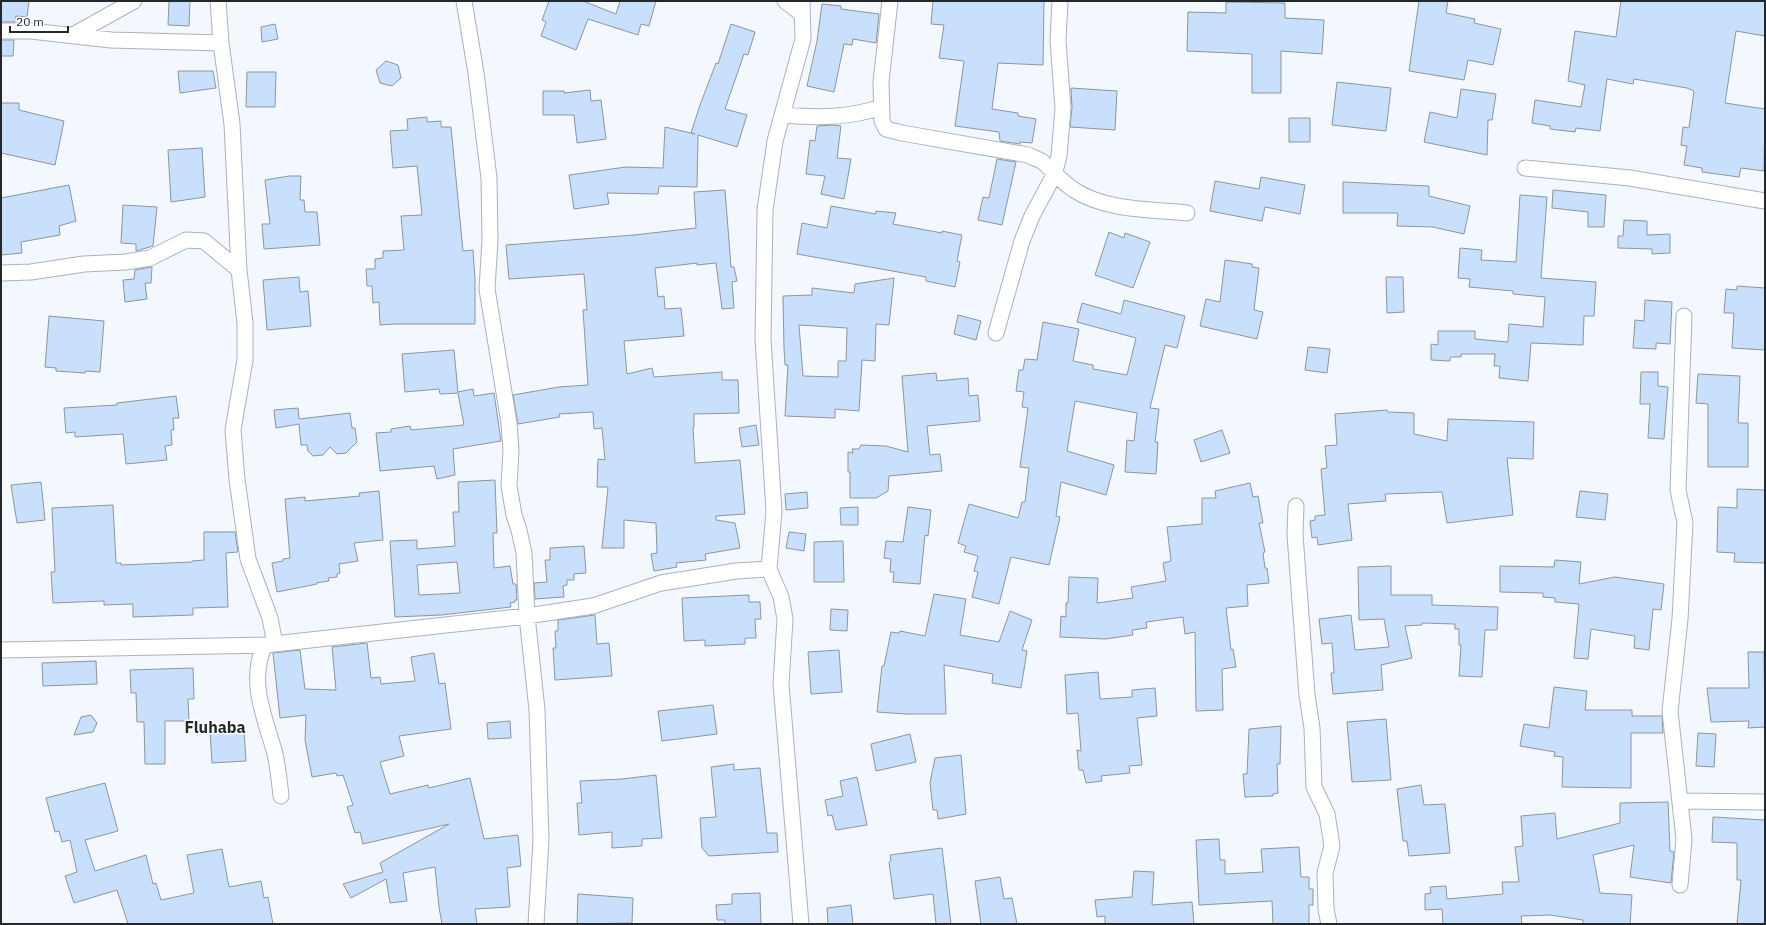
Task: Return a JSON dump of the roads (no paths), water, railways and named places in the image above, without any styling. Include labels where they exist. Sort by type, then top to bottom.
[{"type":"street","points":[[73,35],[134,1]]},
{"type":"street","points":[[218,1],[221,43],[232,124],[239,270],[245,331],[245,360],[233,430],[237,479],[248,559],[270,618],[270,644],[260,655],[256,672],[264,717],[274,751],[281,796]]},
{"type":"street","points":[[464,1],[476,72],[488,178],[490,240],[487,289],[509,423],[511,450],[509,486],[514,516],[524,553],[527,616],[537,710],[541,832],[536,924]]},
{"type":"street","points":[[785,1],[802,8],[803,39],[775,141],[765,210],[762,339],[774,511],[769,569],[781,597],[784,619],[781,684],[801,924]]},
{"type":"street","points":[[890,1],[882,67],[882,121],[886,128],[902,133],[1028,155],[1043,162],[1054,175],[1091,199],[1115,206],[1187,213]]},
{"type":"street","points":[[996,333],[1022,241],[1032,216],[1054,175],[1059,156],[1063,108],[1058,41],[1060,1]]},
{"type":"street","points":[[1,31],[32,31],[111,40],[221,43]]},
{"type":"street","points":[[783,115],[812,118],[859,114],[882,107]]},
{"type":"street","points":[[1525,168],[1630,178],[1765,201]]},
{"type":"street","points":[[1,273],[31,272],[84,264],[126,262],[150,258],[186,240],[204,242],[239,270]]},
{"type":"street","points":[[1680,884],[1684,839],[1670,710],[1680,619],[1685,523],[1678,490],[1684,316]]},
{"type":"street","points":[[1296,506],[1295,535],[1307,695],[1312,728],[1314,787],[1327,814],[1332,846],[1325,873],[1326,909],[1329,924]]},
{"type":"street","points":[[1,650],[270,644],[527,616],[593,606],[661,583],[736,571],[769,569]]},
{"type":"street","points":[[1681,801],[1765,802]]},
{"type":"district","name":"Fluhaba","points":[[215,727]]}]
